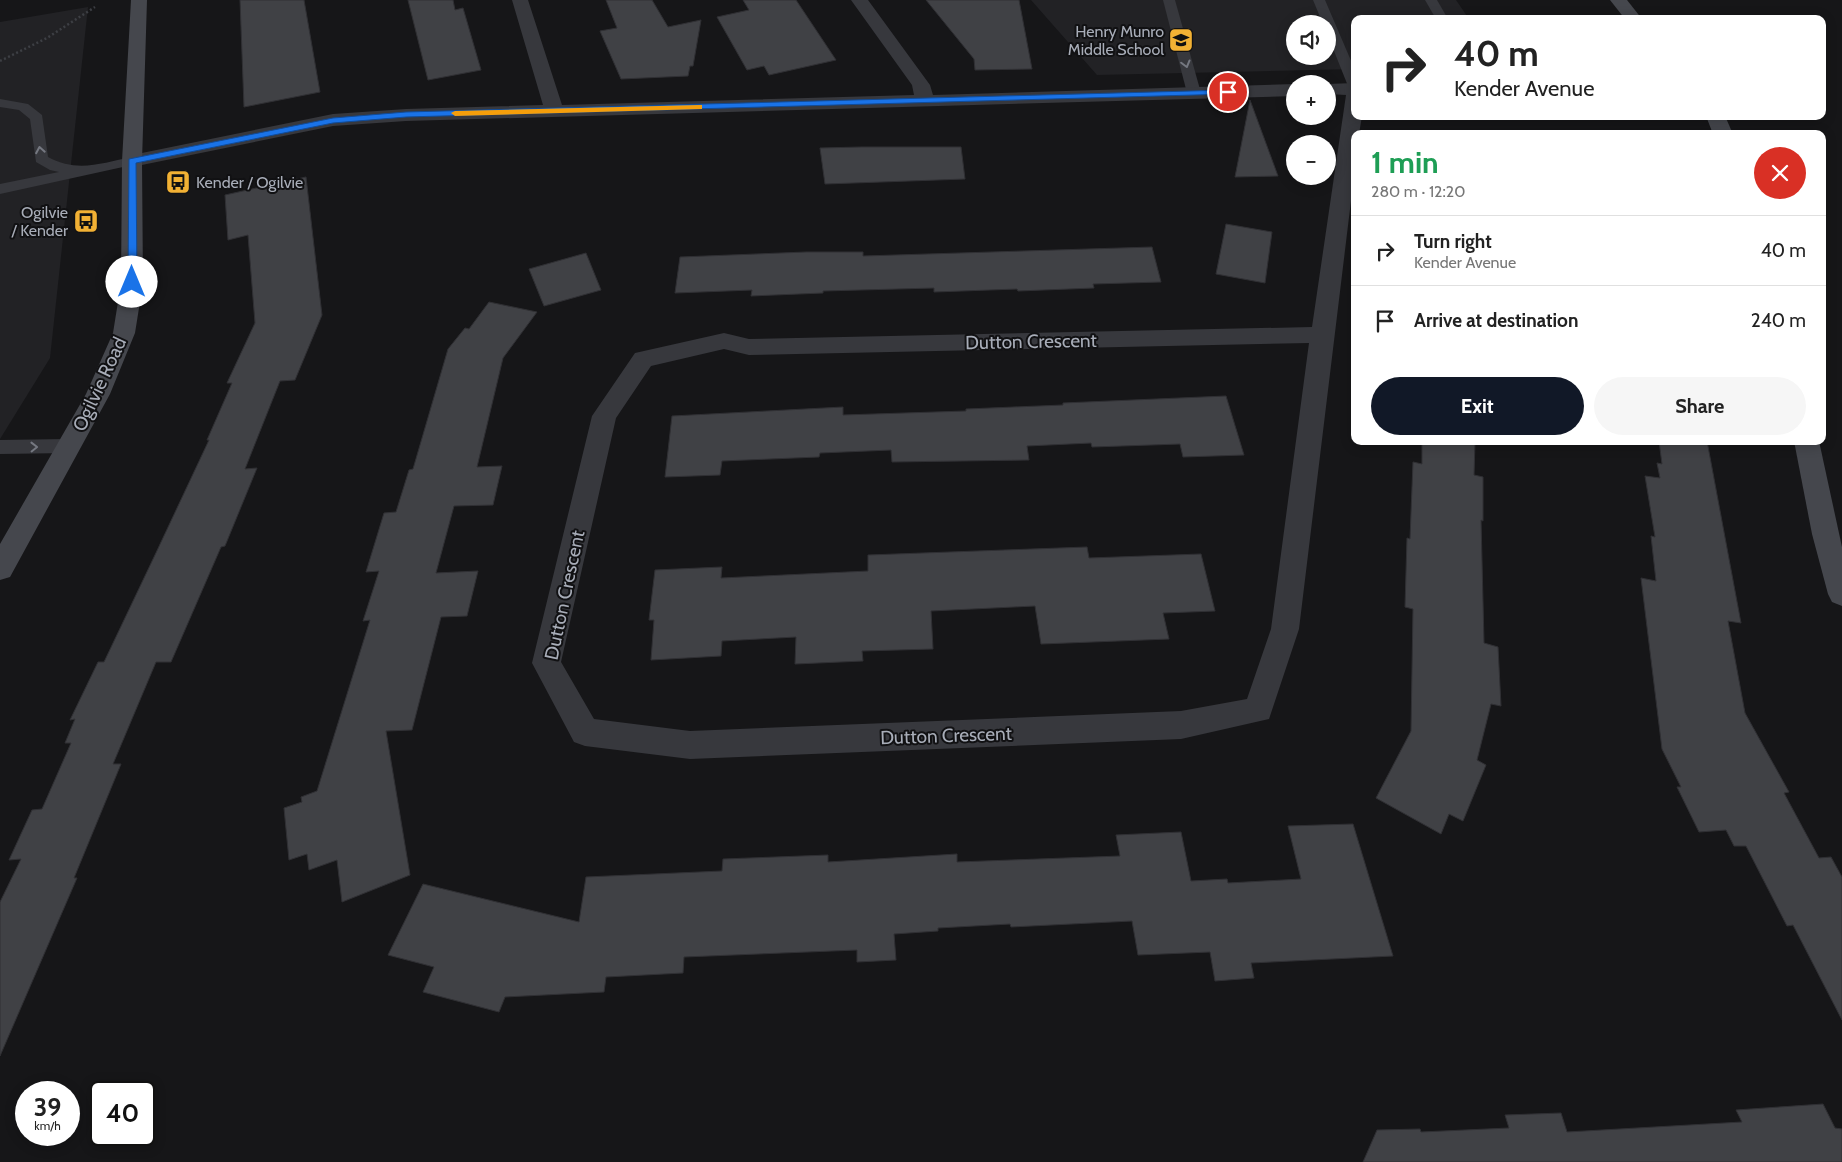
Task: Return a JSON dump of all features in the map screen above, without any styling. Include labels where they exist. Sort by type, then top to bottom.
[{"type":"street","name":"Ogilvie Road","points":[[0,570],[98,394],[124,333],[132,282],[132,161],[139,0]]},
{"type":"street","points":[[520,0],[554,111]]},
{"type":"street","points":[[860,0],[921,85],[925,101]]},
{"type":"street","points":[[1618,0],[1631,15]]},
{"type":"street","points":[[1336,89],[1351,87]]},
{"type":"street","points":[[132,161],[333,120],[406,115],[1286,90]]},
{"type":"street","name":"Dutton Crescent","points":[[1322,335],[749,346],[724,341],[643,359],[604,416],[546,663],[585,732],[690,744],[1181,725],[1258,710],[1286,629],[1322,335],[1352,120]]},
{"type":"street","points":[[1807,445],[1833,535],[1842,594]]},
{"type":"lane","points":[[1169,0],[1194,93]]},
{"type":"lane","points":[[1319,0],[1351,77]]},
{"type":"lane","points":[[1431,0],[1440,15]]},
{"type":"lane","points":[[0,103],[23,107],[37,118],[41,159],[55,167],[79,172]]},
{"type":"lane","points":[[0,189],[132,161]]},
{"type":"lane","points":[[0,448],[68,446]]},
{"type":"path","points":[[0,61],[47,38],[95,8]]},
{"type":"shaded area","name":"Henry Munro Middle School","points":[[1031,0],[1456,0],[1466,15],[1351,15],[1351,69],[1097,75]]},
{"type":"shaded area","points":[[88,7],[50,358],[0,439],[0,22]]},
{"type":"building","points":[[240,0],[304,0],[320,92],[244,107]]},
{"type":"building","points":[[408,0],[453,0],[455,10],[463,8],[481,70],[428,80]]},
{"type":"building","points":[[606,0],[652,0],[668,27],[701,20],[693,66],[690,66],[688,76],[621,79],[600,31],[617,28]]},
{"type":"building","points":[[743,0],[796,0],[836,60],[769,75],[764,66],[747,70],[717,17],[749,10]]},
{"type":"building","points":[[926,0],[1019,0],[1032,69],[975,70],[974,59]]},
{"type":"building","points":[[1250,100],[1278,176],[1235,177]]},
{"type":"building","points":[[961,147],[965,179],[825,184],[820,148]]},
{"type":"building","points":[[306,177],[322,315],[295,380],[280,381],[245,469],[257,468],[225,546],[221,547],[171,662],[156,662],[113,764],[121,764],[74,878],[77,878],[0,1056],[0,902],[21,859],[9,860],[32,810],[42,809],[71,743],[65,743],[75,719],[70,720],[98,662],[104,662],[209,440],[207,440],[232,383],[227,383],[255,323],[248,235],[228,240],[225,195]]},
{"type":"building","points":[[1226,224],[1272,232],[1265,283],[1216,274]]},
{"type":"building","points":[[1152,247],[1161,282],[1093,284],[1094,288],[1018,291],[1017,289],[934,292],[934,288],[823,291],[823,293],[751,296],[752,290],[675,293],[680,257],[806,252],[863,252],[863,256]]},
{"type":"building","points":[[586,253],[601,290],[544,306],[529,269]]},
{"type":"building","points":[[489,302],[537,312],[503,358],[477,467],[502,466],[493,505],[454,506],[436,573],[478,571],[467,616],[441,617],[412,730],[386,731],[410,875],[342,902],[337,860],[309,870],[307,854],[289,860],[284,808],[302,802],[301,797],[317,791],[370,620],[363,621],[379,571],[366,572],[384,513],[396,512],[409,470],[413,469],[448,349],[465,328],[469,329]]},
{"type":"building","points":[[1226,396],[1244,455],[1183,457],[1180,444],[1092,447],[1091,443],[1027,446],[1029,460],[892,462],[891,450],[820,453],[819,457],[722,461],[720,475],[665,477],[672,416],[843,407],[843,415],[966,411],[966,409],[1063,405],[1063,403]]},
{"type":"building","points":[[1422,445],[1475,445],[1474,475],[1483,477],[1483,521],[1481,520],[1484,643],[1498,647],[1501,706],[1491,704],[1477,760],[1486,765],[1463,821],[1449,814],[1441,834],[1376,798],[1411,731],[1413,609],[1405,607],[1407,538],[1410,539],[1413,462],[1422,464]]},
{"type":"building","points":[[1660,445],[1708,445],[1741,623],[1728,621],[1745,713],[1789,792],[1784,793],[1819,858],[1831,857],[1842,877],[1842,1020],[1793,925],[1787,926],[1746,846],[1734,846],[1726,830],[1699,832],[1677,787],[1681,787],[1662,749],[1641,578],[1656,581],[1651,536],[1655,537],[1645,476],[1660,478],[1657,463],[1662,464]]},
{"type":"building","points":[[1087,547],[1089,558],[1201,554],[1215,611],[1163,613],[1169,639],[1041,644],[1035,606],[931,611],[933,649],[862,651],[863,661],[795,664],[796,637],[722,641],[721,656],[651,660],[654,620],[649,620],[655,570],[722,567],[721,578],[868,571],[868,555]]},
{"type":"building","points":[[1353,824],[1393,956],[1251,963],[1254,978],[1215,981],[1210,952],[1138,955],[1132,921],[1011,927],[1010,924],[938,928],[938,931],[894,934],[896,960],[857,962],[857,950],[684,957],[683,973],[606,977],[604,992],[505,997],[499,1012],[423,992],[434,967],[388,955],[423,884],[579,922],[586,877],[722,871],[723,859],[828,855],[828,862],[957,854],[957,862],[1120,856],[1116,835],[1181,832],[1191,881],[1227,879],[1228,883],[1301,879],[1288,826]]},
{"type":"building","points":[[1823,1104],[1835,1128],[1842,1129],[1842,1162],[1363,1162],[1377,1130],[1420,1129],[1421,1132],[1509,1128],[1505,1115],[1561,1113],[1567,1132],[1742,1122],[1736,1110]]},
{"type":"slow traffic","points":[[455,113],[700,107]]},
{"type":"place","name":"Henry Munro Middle School","points":[[1181,40]]},
{"type":"place","name":"Kender / Ogilvie","points":[[178,182]]},
{"type":"place","name":"Ogilvie / Kender","points":[[86,221]]},
{"type":"route","points":[[132,282],[132,161],[333,120],[406,115],[1228,92]]}]
